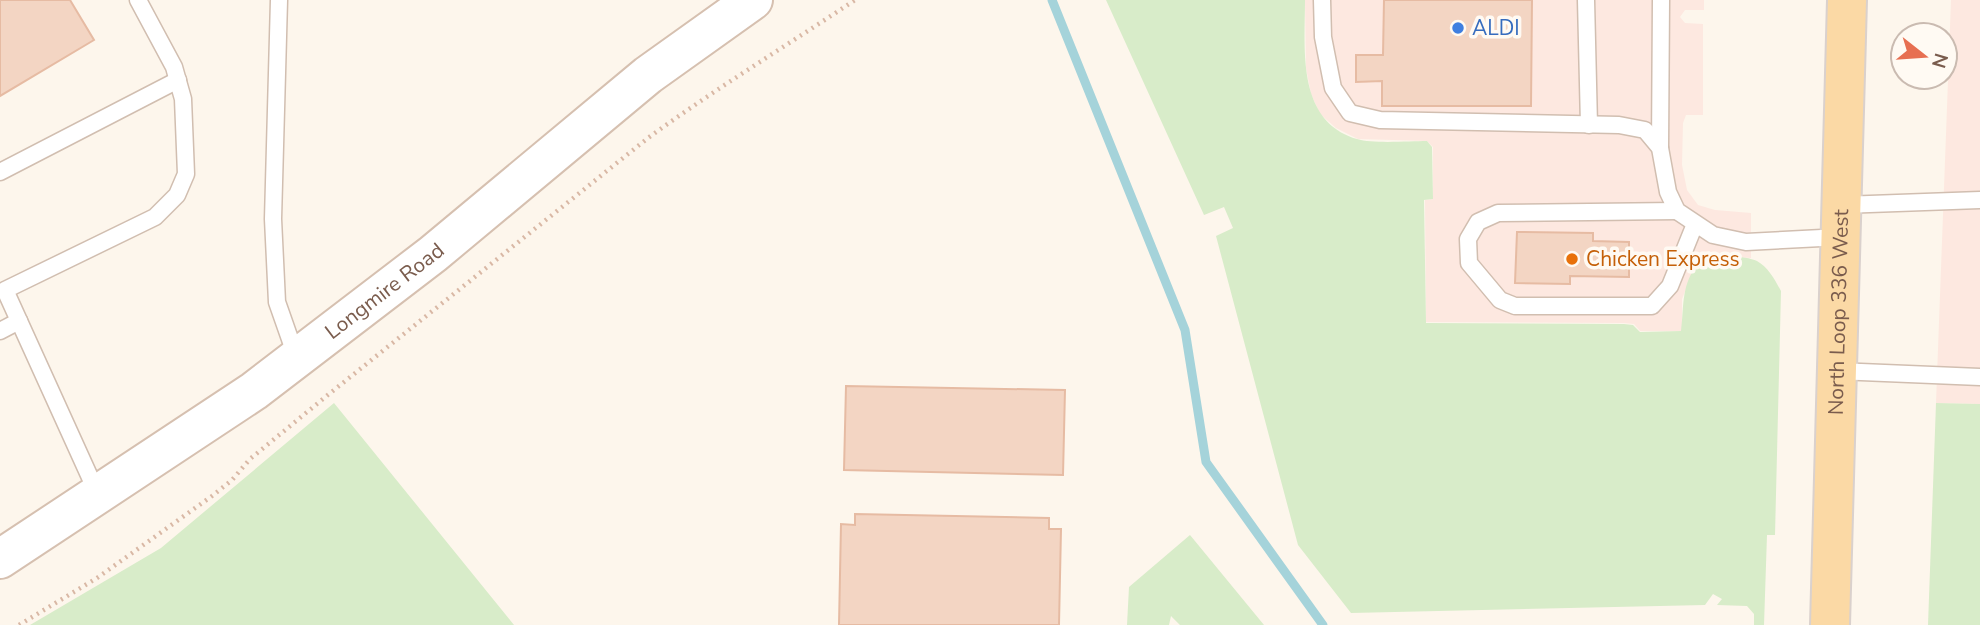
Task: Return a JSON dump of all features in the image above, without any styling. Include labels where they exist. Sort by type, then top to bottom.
[{"type":"main road","name":"Longmire Road","points":[[0,559],[254,391],[433,254],[648,75],[753,0]]},
{"type":"main road","name":"North Loop 336 West","points":[[1830,625],[1847,0]]},
{"type":"lane","points":[[98,495],[3,285],[155,217],[177,195],[186,174],[183,99],[174,67],[138,0]]},
{"type":"lane","points":[[279,0],[273,219],[277,302],[297,359]]},
{"type":"lane","points":[[1322,0],[1323,37],[1333,88],[1350,113],[1380,120],[1619,125],[1645,130],[1660,148]]},
{"type":"lane","points":[[1586,0],[1589,125]]},
{"type":"lane","points":[[1661,0],[1660,148],[1668,192],[1677,211],[1695,224],[1713,235],[1746,242],[1841,221],[1980,200]]},
{"type":"lane","points":[[0,172],[178,80]]},
{"type":"lane","points":[[1677,211],[1498,213],[1478,222],[1468,239],[1469,263],[1500,300],[1515,306],[1652,306],[1670,286],[1695,224]]},
{"type":"lane","points":[[0,331],[19,321]]},
{"type":"lane","points":[[1837,371],[1980,377]]},
{"type":"path","points":[[19,625],[97,578],[212,496],[232,480],[250,459],[328,394],[648,138],[698,102],[855,0]]},
{"type":"shaded area","points":[[1305,0],[1704,0],[1704,10],[1685,10],[1680,17],[1685,23],[1703,24],[1703,115],[1686,115],[1683,123],[1682,165],[1687,190],[1698,205],[1715,210],[1751,213],[1751,258],[1715,256],[1702,260],[1694,269],[1682,299],[1682,331],[1640,331],[1634,324],[1624,323],[1426,322],[1425,200],[1433,199],[1433,147],[1427,141],[1358,139],[1336,128],[1320,114],[1311,94],[1306,68]]},
{"type":"shaded area","points":[[1951,0],[1980,0],[1980,404],[1936,403],[1948,91],[1959,91],[1959,21],[1950,21]]},
{"type":"green space","points":[[1106,0],[1305,0],[1305,61],[1308,81],[1323,117],[1337,130],[1364,141],[1427,141],[1432,147],[1433,199],[1424,200],[1426,323],[1624,324],[1633,325],[1640,332],[1681,331],[1687,283],[1700,263],[1733,256],[1757,261],[1765,267],[1781,291],[1775,535],[1767,535],[1764,625],[1754,625],[1754,614],[1747,606],[1717,605],[1722,599],[1713,594],[1705,605],[1351,613],[1298,545],[1216,236],[1233,228],[1224,207],[1204,215]]},
{"type":"green space","points":[[334,403],[514,625],[30,625],[161,548]]},
{"type":"green space","points":[[1936,403],[1980,404],[1980,625],[1928,625]]},
{"type":"green space","points":[[1190,535],[1264,625],[1180,625],[1171,616],[1169,625],[1127,625],[1129,587]]},
{"type":"building","points":[[0,0],[70,0],[94,40],[0,96]]},
{"type":"building","name":"ALDI","points":[[1384,0],[1532,0],[1531,106],[1382,106],[1382,81],[1356,82],[1356,55],[1383,55]]},
{"type":"building","name":"Chicken Express","points":[[1517,232],[1593,233],[1593,241],[1629,242],[1629,277],[1570,276],[1570,284],[1515,283]]},
{"type":"building","points":[[846,386],[1065,390],[1063,475],[844,470]]},
{"type":"building","points":[[855,514],[1049,518],[1049,529],[1061,529],[1059,625],[839,625],[841,524],[855,525]]},
{"type":"waterway","points":[[1052,0],[1185,330],[1206,462],[1323,625]]},
{"type":"place","name":"ALDI","points":[[1458,28]]},
{"type":"place","name":"Chicken Express","points":[[1572,259]]}]
